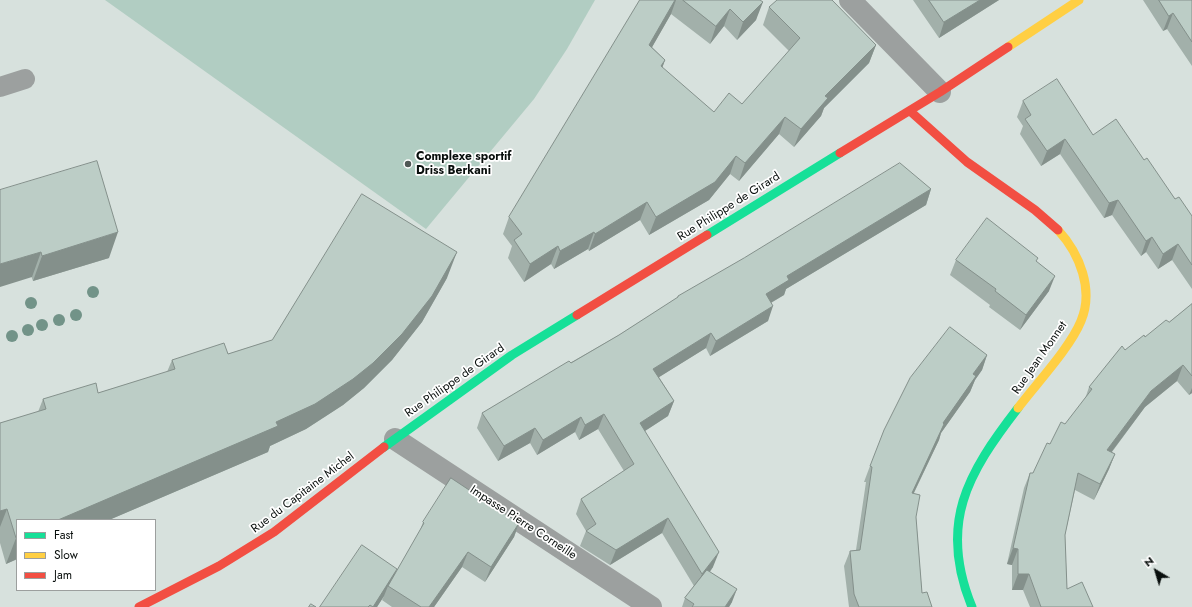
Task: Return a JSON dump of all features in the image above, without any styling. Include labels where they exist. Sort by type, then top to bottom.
[{"type":"main road","name":"Rue Philippe de Girard","points":[[395,439],[512,355],[940,92],[1079,0]]},
{"type":"main road","name":"Rue Jean Monnet","points":[[910,110],[935,135],[967,162],[1042,216],[1068,242],[1082,266],[1086,290],[1083,316],[1069,341],[991,447],[972,477],[961,504],[958,537],[960,568],[972,607]]},
{"type":"main road","name":"Rue du Capitaine Michel","points":[[139,607],[219,566],[274,532],[395,439]]},
{"type":"street","points":[[850,0],[940,92]]},
{"type":"street","name":"Impasse Pierre Corneille","points":[[395,439],[651,607]]},
{"type":"lane","points":[[0,87],[26,79]]},
{"type":"green space","name":"Complexe sportif Driss Berkani","points":[[105,0],[595,0],[567,49],[534,99],[426,229]]},
{"type":"building","points":[[640,0],[675,0],[649,45],[665,60],[661,66],[714,112],[729,93],[742,104],[800,38],[769,7],[777,0],[832,0],[876,45],[825,96],[828,98],[801,129],[785,117],[745,163],[736,156],[715,182],[656,217],[647,202],[595,234],[594,232],[560,251],[558,246],[530,264],[514,240],[522,234],[509,217]]},
{"type":"building","points":[[683,0],[760,0],[763,2],[743,22],[730,9],[716,26]]},
{"type":"building","points":[[929,0],[980,0],[944,22]]},
{"type":"building","points":[[1159,0],[1192,0],[1192,42],[1173,13],[1169,16]]},
{"type":"building","points":[[1057,79],[1093,135],[1116,119],[1144,160],[1147,158],[1175,199],[1179,197],[1192,216],[1192,265],[1178,244],[1163,254],[1152,237],[1146,241],[1118,200],[1109,203],[1065,139],[1047,151],[1025,119],[1031,115],[1023,101]]},
{"type":"building","points":[[97,161],[118,232],[42,256],[41,252],[0,264],[0,190]]},
{"type":"building","points":[[900,163],[931,189],[787,276],[789,280],[766,294],[773,306],[716,341],[711,333],[653,369],[674,401],[640,423],[719,552],[702,574],[668,518],[616,550],[586,531],[596,524],[581,499],[634,464],[604,414],[585,425],[581,417],[543,440],[535,428],[504,446],[482,413],[569,361],[571,363],[619,335],[678,296],[744,258]]},
{"type":"building","points":[[362,194],[457,252],[432,296],[402,334],[373,363],[353,379],[315,404],[276,422],[278,426],[60,519],[16,519],[16,538],[7,509],[0,511],[0,423],[46,409],[43,399],[96,383],[98,393],[175,369],[172,360],[224,343],[228,354],[272,340]]},
{"type":"building","points":[[987,218],[1038,258],[1036,261],[1055,276],[1026,315],[995,291],[996,289],[956,260]]},
{"type":"building","points":[[1192,304],[1192,376],[1183,365],[1151,391],[1107,450],[1115,454],[1100,484],[1078,473],[1065,535],[1067,589],[1082,582],[1093,607],[1041,607],[1029,574],[1018,574],[1018,549],[1013,548],[1030,473],[1033,473],[1047,443],[1050,444],[1061,422],[1065,424],[1092,389],[1089,387],[1122,346],[1125,350],[1144,335],[1145,337],[1166,320],[1169,322]]},
{"type":"building","points":[[950,327],[987,355],[973,374],[976,376],[943,423],[944,424],[912,493],[920,495],[916,517],[922,593],[927,592],[932,607],[859,607],[854,594],[850,551],[860,550],[872,467],[870,466],[884,430],[910,378]]},
{"type":"building","points":[[451,478],[519,523],[491,567],[468,552],[429,607],[421,607],[388,586],[424,523],[423,522]]},
{"type":"building","points":[[362,545],[397,569],[373,607],[370,605],[368,607],[320,607]]},
{"type":"building","points":[[707,570],[737,589],[725,607],[692,607],[694,604],[685,598]]},
{"type":"building","points":[[311,604],[316,607],[309,607]]},
{"type":"traffic: fast","points":[[707,235],[840,153]]},
{"type":"traffic: fast","points":[[384,447],[512,355],[577,315]]},
{"type":"traffic: fast","points":[[972,607],[962,577],[958,550],[958,525],[963,501],[972,478],[985,455],[1018,408]]},
{"type":"traffic: slow","points":[[1008,47],[1079,0]]},
{"type":"traffic: slow","points":[[1018,408],[1069,343],[1076,332],[1085,309],[1086,297],[1083,273],[1073,250],[1058,230]]},
{"type":"traffic: jam","points":[[840,153],[940,92],[1008,47]]},
{"type":"traffic: jam","points":[[910,111],[967,162],[1035,210],[1058,230]]},
{"type":"traffic: jam","points":[[577,315],[707,235]]},
{"type":"traffic: jam","points":[[139,607],[219,566],[274,532],[384,447]]},
{"type":"place","name":"Complexe sportif Driss Berkani","points":[[408,164]]}]
